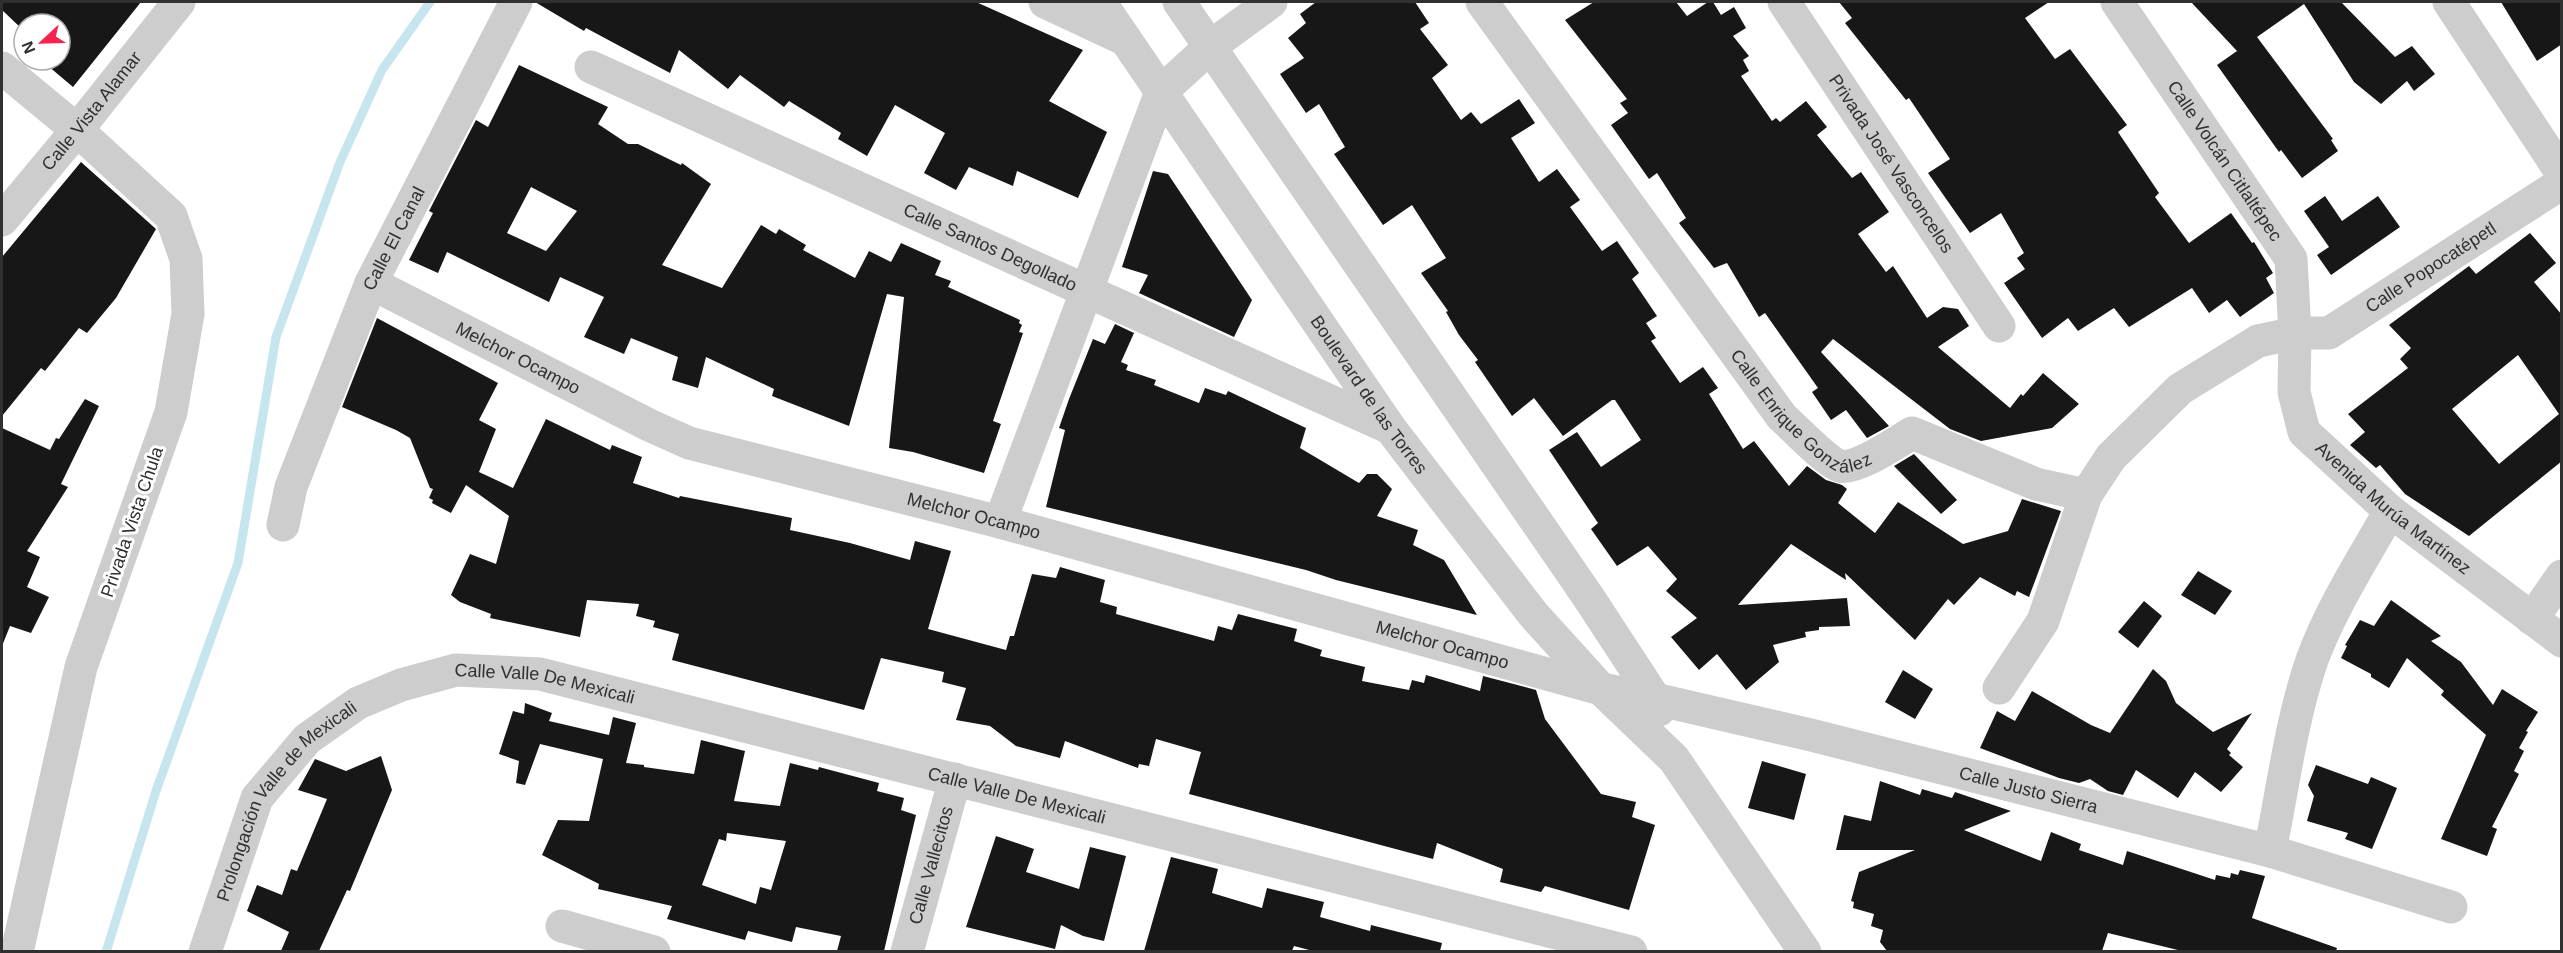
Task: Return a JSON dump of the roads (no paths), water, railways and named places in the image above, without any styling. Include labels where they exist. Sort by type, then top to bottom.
[{"type":"street","name":"Calle Vista Alamar","points":[[2,220],[179,2]]},
{"type":"street","name":"Calle El Canal","points":[[283,525],[291,487],[371,283],[516,2]]},
{"type":"street","points":[[1045,2],[1128,40]]},
{"type":"street","name":"Boulevard de las Torres","points":[[1100,2],[1390,428],[1533,614],[1601,689],[1674,759],[1805,951]]},
{"type":"street","name":"Boulevard de las Torres","points":[[1179,2],[1589,598],[1655,699],[1674,759]]},
{"type":"street","points":[[1000,522],[1161,92],[1211,46],[1271,2]]},
{"type":"street","name":"Calle Enrique González","points":[[1482,2],[1782,417],[1829,460],[1841,467],[1855,465],[1912,434],[2036,484],[2086,495]]},
{"type":"street","name":"Privada José Vasconcelos","points":[[1784,2],[1999,326]]},
{"type":"street","name":"Calle Volcán Citlaltépec","points":[[2117,2],[2291,259],[2295,333]]},
{"type":"street","name":"Calle Popocatépetl","points":[[2295,333],[2329,333],[2562,182],[2559,169],[2449,2]]},
{"type":"street","name":"Calle Santos Degollado","points":[[591,67],[1390,428]]},
{"type":"street","name":"Privada Vista Chula","points":[[2,68],[77,130],[171,216],[186,259],[188,314],[171,412],[81,667],[17,951]]},
{"type":"street","name":"Melchor Ocampo","points":[[371,283],[648,425],[689,443],[1000,522],[1601,689]]},
{"type":"street","points":[[1999,688],[2043,621],[2086,495],[2111,457],[2180,389],[2258,341],[2295,333]]},
{"type":"street","name":"Avenida Murúa Martínez","points":[[2295,333],[2294,392],[2304,432],[2390,511],[2562,641]]},
{"type":"street","points":[[2270,852],[2302,695],[2312,660],[2327,625],[2390,511]]},
{"type":"street","points":[[2532,619],[2562,576]]},
{"type":"street","name":"Calle Valle De Mexicali","points":[[401,685],[456,670],[540,674],[1631,951]]},
{"type":"street","name":"Prolongación Valle de Mexicali","points":[[205,951],[257,798],[307,739],[358,703],[401,685]]},
{"type":"street","name":"Calle Justo Sierra","points":[[1601,689],[1655,699],[1822,738],[2270,852],[2451,907]]},
{"type":"street","name":"Calle Vallecitos","points":[[907,951],[955,779]]},
{"type":"street","points":[[562,926],[654,951]]},
{"type":"waterway","points":[[106,952],[156,791],[238,563],[276,337],[340,162],[382,70],[430,2]]}]
